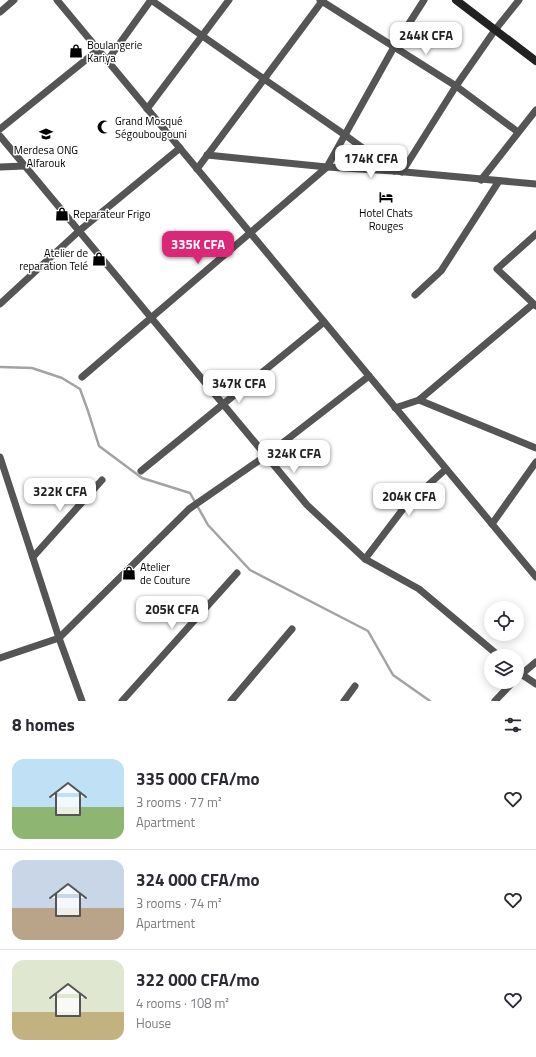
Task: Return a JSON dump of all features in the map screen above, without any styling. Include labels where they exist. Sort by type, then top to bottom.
[{"type":"main road","points":[[456,0],[536,61]]},
{"type":"street","points":[[0,12],[14,0]]},
{"type":"street","points":[[57,0],[536,577]]},
{"type":"street","points":[[107,61],[151,0],[398,172]]},
{"type":"street","points":[[147,109],[229,0]]},
{"type":"street","points":[[197,169],[322,0],[456,86],[518,132]]},
{"type":"street","points":[[82,377],[326,167],[394,47],[424,0]]},
{"type":"street","points":[[398,172],[494,30],[520,0]]},
{"type":"street","points":[[0,130],[98,50]]},
{"type":"street","points":[[480,180],[536,110]]},
{"type":"street","points":[[0,136],[307,504],[365,559],[418,589],[491,649]]},
{"type":"street","points":[[0,304],[79,231],[180,148]]},
{"type":"street","points":[[207,155],[326,167],[536,184]]},
{"type":"street","points":[[0,167],[25,166]]},
{"type":"street","points":[[416,295],[441,271],[499,181]]},
{"type":"street","points":[[395,408],[420,400],[534,305],[497,269],[536,234]]},
{"type":"street","points":[[141,471],[324,322]]},
{"type":"street","points":[[0,658],[59,638],[189,509],[266,455],[369,376]]},
{"type":"street","points":[[420,400],[536,448]]},
{"type":"street","points":[[0,457],[59,638],[82,701]]},
{"type":"street","points":[[492,524],[536,462]]},
{"type":"street","points":[[365,559],[406,505],[446,469]]},
{"type":"street","points":[[33,557],[102,480]]},
{"type":"street","points":[[122,701],[237,573]]},
{"type":"street","points":[[231,701],[292,629]]},
{"type":"street","points":[[524,670],[536,662]]},
{"type":"street","points":[[524,677],[536,684]]},
{"type":"street","points":[[344,701],[355,686]]},
{"type":"street","points":[[495,701],[506,689]]},
{"type":"waterway","points":[[0,367],[32,368],[62,378],[80,389],[99,446],[142,478],[190,493],[208,525],[250,570],[368,631],[393,675],[430,701]]},
{"type":"place","name":"Boulangerie Kariya","points":[[76,51]]},
{"type":"place","name":"Grand Mosqué Ségoubougouni","points":[[104,127]]},
{"type":"place","name":"Merdesa ONG Alfarouk","points":[[46,134]]},
{"type":"place","name":"Hotel Chats Rouges","points":[[386,197]]},
{"type":"place","name":"Reparateur Frigo","points":[[62,214]]},
{"type":"place","name":"Atelier de reparation Telé","points":[[99,259]]},
{"type":"place","name":"Atelier de Couture","points":[[129,573]]}]
